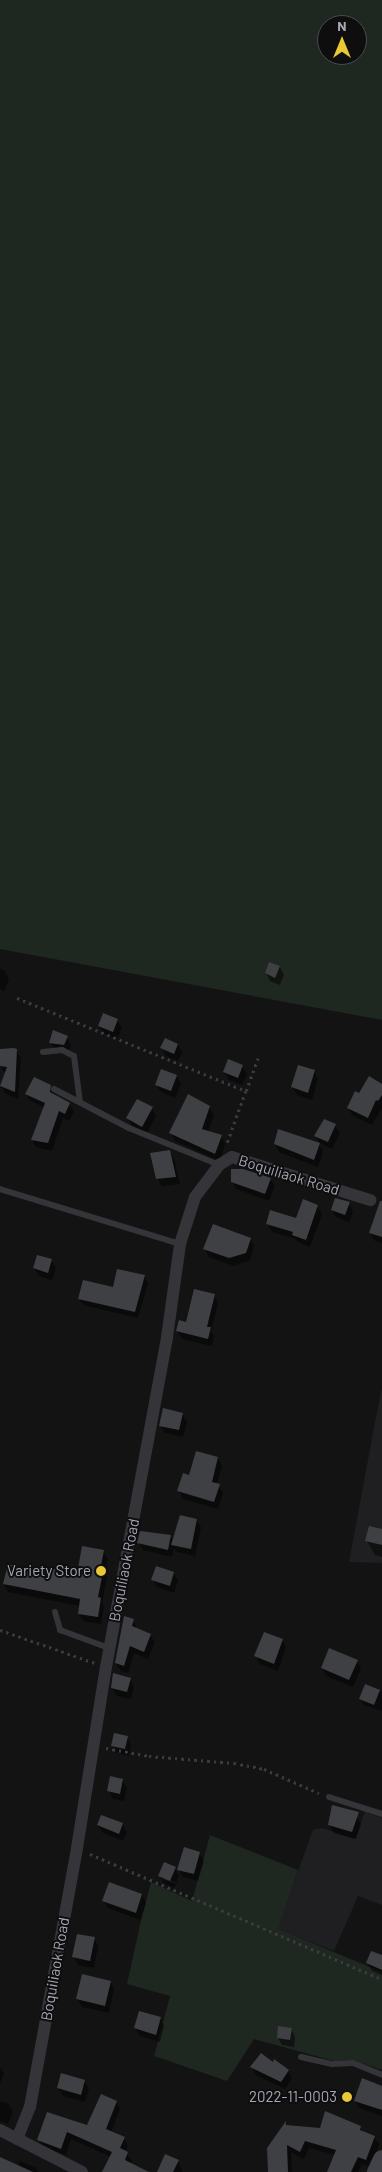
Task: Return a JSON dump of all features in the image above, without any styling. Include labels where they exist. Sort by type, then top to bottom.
[{"type":"street","name":"Boquiliaok Road","points":[[17,2139],[30,2107],[78,1848],[92,1746],[165,1346],[180,1244],[195,1197],[219,1164],[232,1157],[370,1200]]},
{"type":"street","points":[[0,2130],[82,2172]]},
{"type":"street","points":[[376,2172],[382,2159]]},
{"type":"lane","points":[[43,1052],[62,1050],[74,1056],[80,1102]]},
{"type":"lane","points":[[54,1089],[129,1128],[219,1164]]},
{"type":"lane","points":[[0,1189],[180,1244]]},
{"type":"lane","points":[[55,1612],[60,1630],[109,1648]]},
{"type":"lane","points":[[329,1797],[382,1814]]},
{"type":"lane","points":[[301,2058],[332,2064],[352,2063],[382,2075]]},
{"type":"path","points":[[17,998],[246,1091]]},
{"type":"path","points":[[219,1164],[258,1058]]},
{"type":"path","points":[[0,1630],[106,1667]]},
{"type":"path","points":[[92,1746],[149,1756],[234,1763],[264,1769],[329,1797]]},
{"type":"path","points":[[78,1848],[382,1979]]},
{"type":"shaded area","points":[[0,0],[382,0],[382,1020],[0,949]]},
{"type":"shaded area","points":[[382,1388],[382,1563],[349,1562],[375,1422]]},
{"type":"shaded area","points":[[365,1812],[382,1818],[382,1905],[358,1896],[334,1951],[277,1929],[313,1830],[322,1828],[355,1839]]},
{"type":"shaded area","points":[[210,1835],[298,1870],[278,1929],[382,1972],[382,2070],[353,2060],[334,2061],[254,2039],[227,2081],[154,2056],[170,1996],[127,1984],[140,1925],[151,1882],[192,1901]]},
{"type":"building","points":[[269,962],[280,966],[275,978],[265,973]]},
{"type":"building","points":[[103,1013],[118,1019],[113,1032],[98,1026]]},
{"type":"building","points":[[53,1030],[68,1036],[64,1045],[49,1043]]},
{"type":"building","points":[[165,1038],[178,1044],[174,1054],[160,1048]]},
{"type":"building","points":[[0,1049],[17,1049],[15,1092],[0,1086],[7,1067],[0,1066]]},
{"type":"building","points":[[228,1059],[243,1065],[238,1078],[223,1072]]},
{"type":"building","points":[[298,1065],[315,1070],[308,1093],[291,1087]]},
{"type":"building","points":[[161,1069],[177,1075],[171,1091],[155,1085]]},
{"type":"building","points":[[369,1076],[382,1084],[382,1095],[378,1101],[376,1100],[368,1118],[347,1108],[355,1091],[359,1093]]},
{"type":"building","points":[[34,1077],[51,1085],[50,1092],[70,1103],[65,1114],[59,1111],[48,1143],[31,1140],[45,1103],[25,1094]]},
{"type":"building","points":[[188,1094],[210,1106],[202,1129],[222,1135],[215,1154],[169,1133]]},
{"type":"building","points":[[137,1099],[153,1107],[142,1127],[126,1118]]},
{"type":"building","points":[[324,1119],[336,1124],[328,1142],[314,1136]]},
{"type":"building","points":[[278,1129],[320,1143],[314,1160],[274,1144]]},
{"type":"building","points":[[170,1150],[176,1177],[156,1179],[150,1153]]},
{"type":"building","points":[[231,1169],[243,1169],[271,1178],[265,1194],[231,1182]]},
{"type":"building","points":[[335,1198],[350,1202],[345,1215],[331,1210]]},
{"type":"building","points":[[303,1199],[318,1205],[306,1240],[292,1235],[293,1232],[266,1224],[270,1210],[296,1218]]},
{"type":"building","points":[[380,1201],[382,1201],[382,1237],[369,1233]]},
{"type":"building","points":[[213,1224],[251,1238],[246,1253],[229,1258],[203,1249]]},
{"type":"building","points":[[37,1255],[52,1259],[48,1273],[33,1268]]},
{"type":"building","points":[[117,1269],[145,1275],[135,1312],[78,1299],[83,1280],[113,1287]]},
{"type":"building","points":[[194,1289],[215,1294],[207,1327],[211,1327],[208,1339],[176,1331],[179,1320],[186,1322]]},
{"type":"building","points":[[163,1408],[183,1413],[179,1430],[159,1426]]},
{"type":"building","points":[[196,1451],[218,1457],[212,1482],[220,1484],[214,1502],[177,1491],[183,1473],[189,1475]]},
{"type":"building","points":[[180,1515],[197,1519],[191,1549],[171,1545]]},
{"type":"building","points":[[369,1526],[382,1529],[382,1545],[365,1541]]},
{"type":"building","points":[[140,1531],[171,1535],[168,1550],[137,1543]]},
{"type":"building","points":[[82,1546],[104,1550],[101,1566],[104,1567],[98,1597],[101,1598],[98,1617],[78,1614],[80,1599],[3,1584],[8,1564],[48,1573],[49,1568],[77,1574]]},
{"type":"building","points":[[156,1566],[174,1572],[170,1586],[151,1580]]},
{"type":"building","points":[[124,1616],[134,1619],[132,1626],[151,1634],[144,1652],[130,1646],[124,1666],[115,1663]]},
{"type":"building","points":[[264,1632],[283,1639],[274,1664],[254,1656]]},
{"type":"building","points":[[329,1648],[358,1660],[349,1680],[321,1668]]},
{"type":"building","points":[[113,1673],[131,1678],[127,1692],[111,1688]]},
{"type":"building","points":[[365,1684],[380,1690],[374,1705],[359,1699]]},
{"type":"building","points":[[114,1733],[128,1736],[125,1749],[111,1746]]},
{"type":"building","points":[[110,1776],[123,1779],[120,1794],[107,1791]]},
{"type":"building","points":[[332,1805],[359,1812],[352,1832],[328,1825]]},
{"type":"building","points":[[101,1815],[123,1823],[119,1834],[97,1825]]},
{"type":"building","points":[[184,1847],[200,1852],[194,1874],[177,1870]]},
{"type":"building","points":[[164,1862],[176,1867],[170,1881],[158,1876]]},
{"type":"building","points":[[109,1882],[142,1894],[136,1913],[102,1901]]},
{"type":"building","points":[[77,1934],[95,1937],[90,1961],[72,1957]]},
{"type":"building","points":[[371,1951],[382,1955],[382,1970],[366,1963]]},
{"type":"building","points":[[82,1974],[111,1981],[105,2006],[76,1999]]},
{"type":"building","points":[[139,2011],[161,2017],[156,2035],[134,2028]]},
{"type":"building","points":[[278,2026],[292,2028],[290,2040],[277,2038]]},
{"type":"building","points":[[261,2053],[273,2062],[274,2059],[289,2070],[281,2082],[250,2067]]},
{"type":"building","points":[[61,2073],[85,2080],[81,2095],[57,2088]]},
{"type":"building","points":[[362,2078],[382,2086],[382,2110],[354,2101]]},
{"type":"building","points":[[101,2094],[117,2101],[106,2129],[125,2137],[120,2148],[128,2152],[125,2160],[149,2172],[102,2172],[112,2152],[67,2132],[61,2149],[37,2140],[47,2112],[87,2125]]},
{"type":"building","points":[[325,2111],[361,2126],[360,2130],[375,2136],[366,2160],[358,2157],[351,2172],[327,2172],[336,2150],[305,2141],[300,2152],[287,2145],[288,2172],[268,2172],[267,2148],[286,2121],[286,2125],[320,2128]]},
{"type":"building","points":[[165,2154],[179,2160],[173,2172],[157,2172]]},
{"type":"building","points":[[0,2157],[33,2172],[0,2172]]},
{"type":"place","name":"Variety Store","points":[[101,1571]]},
{"type":"place","name":"2022-11-0003","points":[[347,2097]]}]
